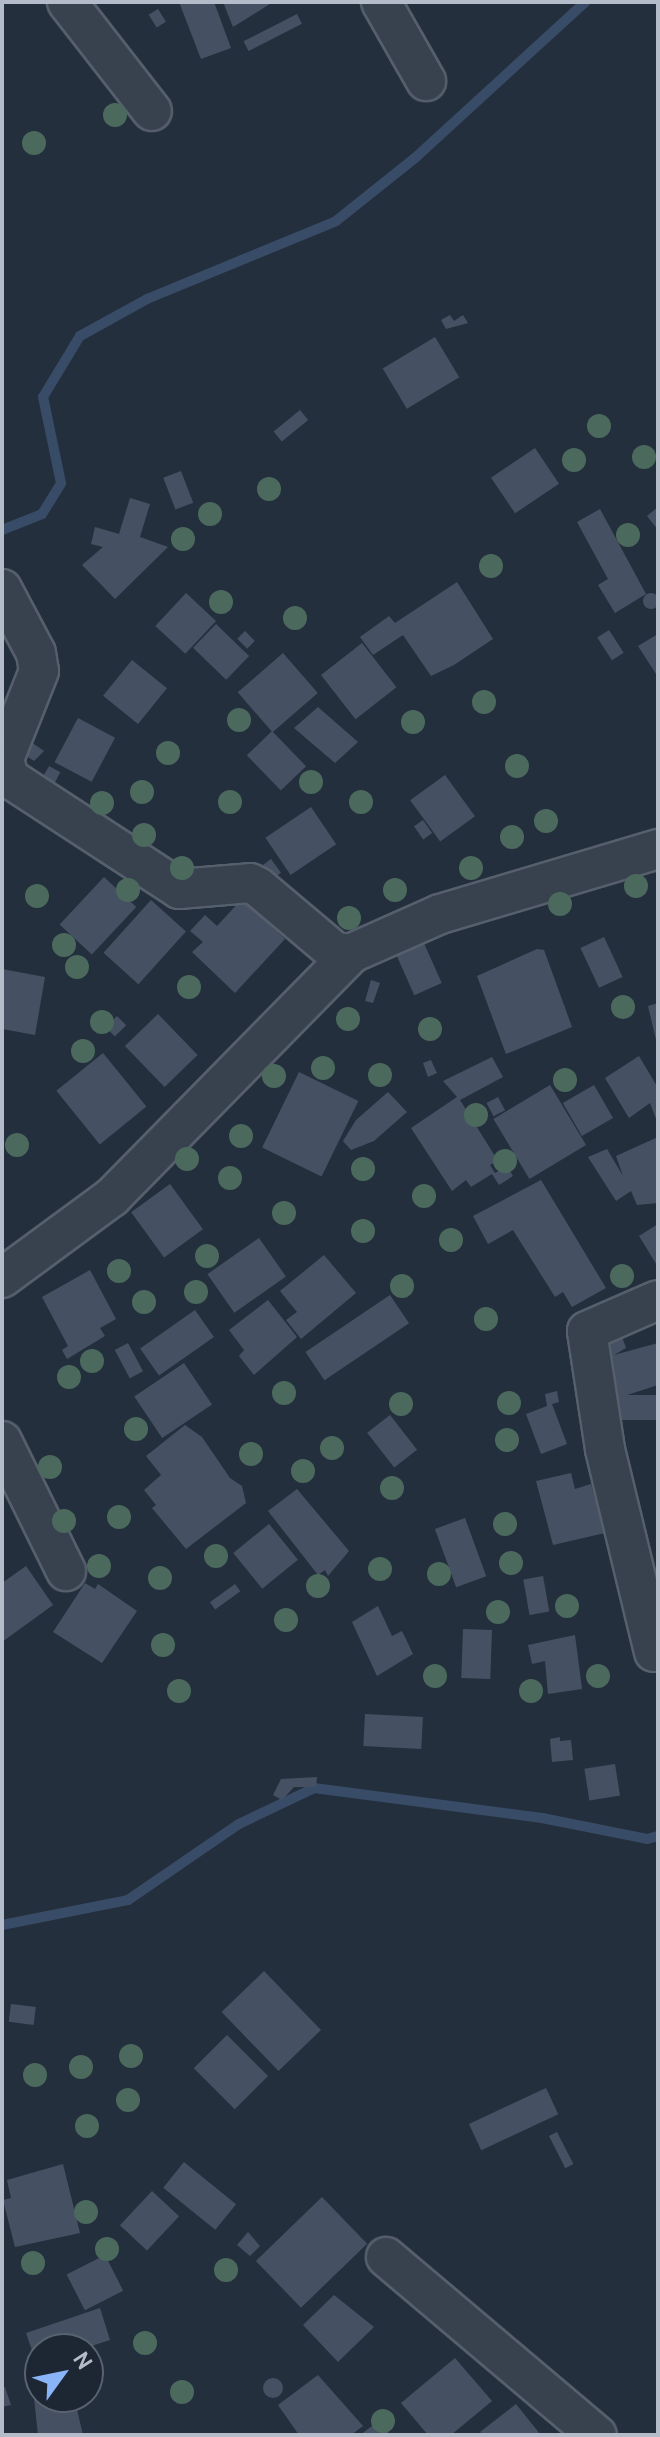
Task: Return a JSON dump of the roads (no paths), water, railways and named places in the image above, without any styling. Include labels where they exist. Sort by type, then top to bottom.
[{"type":"street","points":[[67,2],[152,111]]},
{"type":"street","points":[[381,2],[426,81]]},
{"type":"street","points":[[2,589],[36,653],[39,671],[4,759],[9,778],[179,889],[250,883],[336,953],[352,953]]},
{"type":"street","points":[[2,1278],[112,1197],[352,953],[440,914],[658,849]]},
{"type":"street","points":[[654,1652],[605,1449],[587,1331],[658,1300]]},
{"type":"street","points":[[2,1441],[66,1571]]},
{"type":"street","points":[[386,2257],[597,2435]]},
{"type":"waterway","points":[[2,530],[42,514],[61,483],[43,397],[80,336],[147,299],[336,221],[415,158],[585,2]]},
{"type":"waterway","points":[[2,1925],[128,1900],[239,1824],[314,1788],[542,1818],[647,1839],[658,1836]]}]
